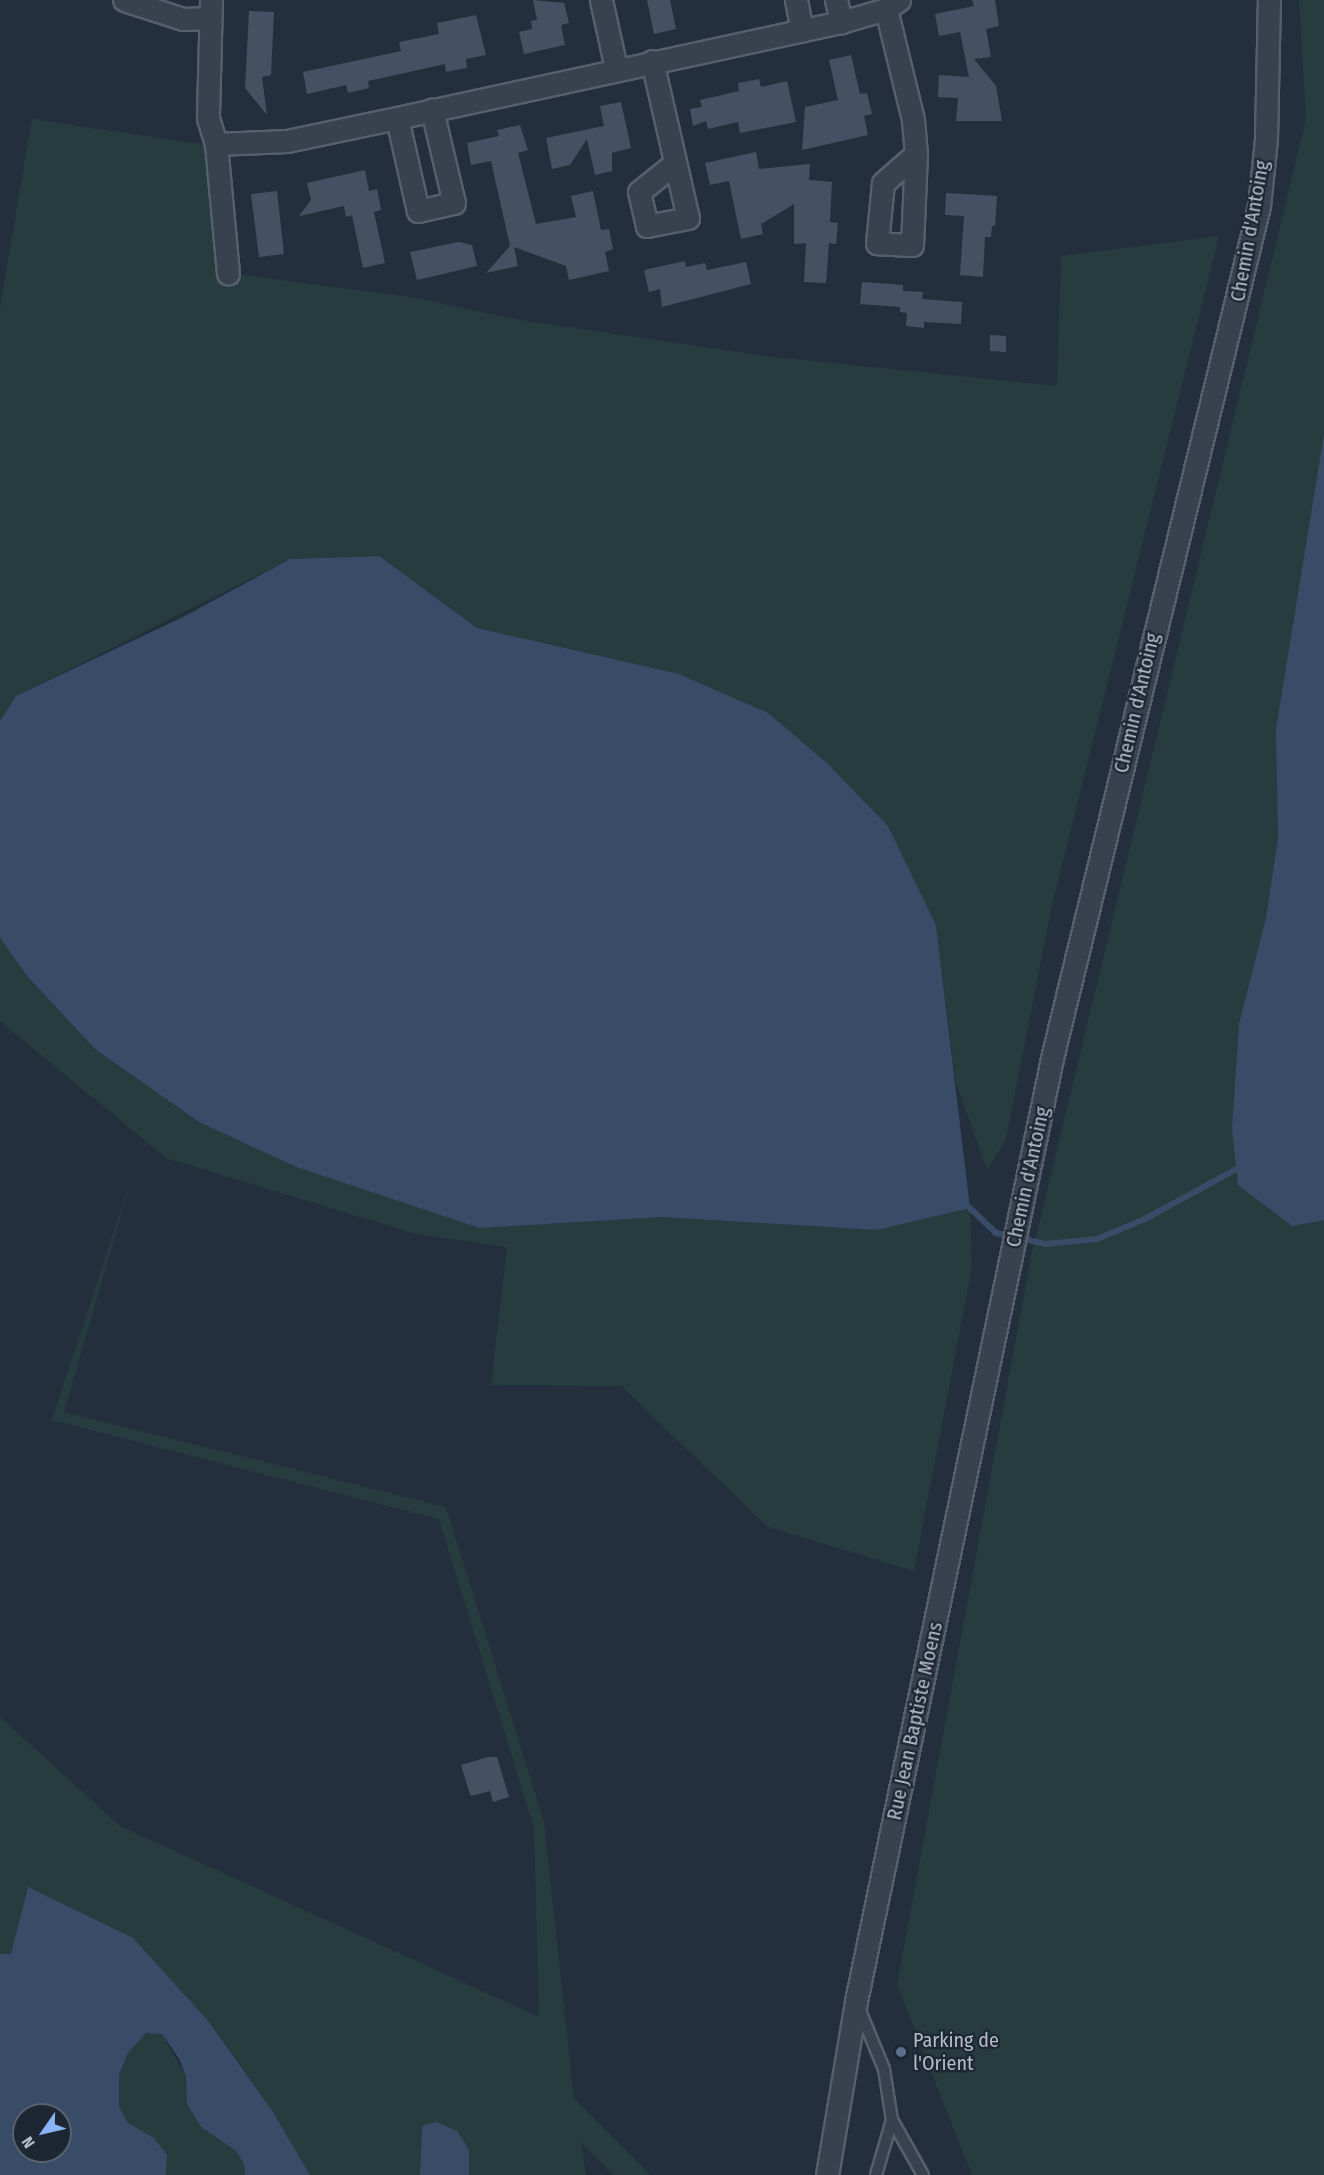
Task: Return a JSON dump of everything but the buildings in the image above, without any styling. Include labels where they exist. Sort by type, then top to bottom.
[{"type":"street","points":[[124,0],[183,19],[210,9],[208,118],[216,144],[228,273]]},
{"type":"street","points":[[601,0],[616,68]]},
{"type":"street","points":[[796,0],[802,30]]},
{"type":"street","points":[[836,0],[841,22]]},
{"type":"street","name":"Chemin d'Antoing","points":[[1008,1268],[1021,1202],[1160,607],[1236,313],[1258,206],[1266,139],[1269,0]]},
{"type":"street","points":[[216,144],[287,141],[616,68],[841,22],[892,5],[913,120],[916,154]]},
{"type":"street","points":[[652,61],[675,163]]},
{"type":"street","points":[[397,118],[418,211],[454,203],[432,110]]},
{"type":"street","name":"Rue Jean Baptiste Moens","points":[[827,2175],[856,2001],[1008,1268]]},
{"type":"lane","points":[[856,2001],[884,2069],[892,2120],[923,2175]]},
{"type":"lane","points":[[876,2175],[892,2120]]},
{"type":"green space","points":[[1299,0],[1324,0],[1324,2175],[972,2175],[897,1985],[1031,1257],[1306,119]]},
{"type":"green space","points":[[32,119],[205,145],[228,273],[416,298],[520,320],[764,356],[1057,386],[1061,256],[1219,236],[1051,910],[1006,1139],[987,1170],[956,1083],[936,925],[888,826],[826,762],[768,713],[679,674],[477,628],[379,556],[290,559],[16,696],[0,721],[0,308]]},
{"type":"green space","points":[[0,938],[27,976],[95,1049],[199,1122],[296,1167],[479,1228],[662,1217],[877,1230],[970,1208],[972,1267],[914,1571],[768,1527],[621,1386],[491,1385],[507,1247],[416,1234],[166,1158],[0,1021]]},
{"type":"green space","points":[[134,1170],[64,1412],[446,1507],[544,1822],[574,2099],[650,2175],[613,2175],[581,2142],[586,2175],[469,2175],[469,2150],[456,2131],[422,2127],[420,2175],[310,2175],[273,2112],[211,2023],[11,1954],[0,1954],[0,1717],[120,1826],[539,2017],[534,1828],[439,1519],[52,1420]]},
{"type":"green space","points":[[146,2033],[162,2034],[186,2077],[187,2104],[214,2137],[236,2151],[244,2164],[245,2175],[166,2175],[167,2155],[154,2138],[127,2122],[119,2106],[119,2075],[128,2053]]},
{"type":"water","points":[[1324,434],[1324,1220],[1292,1226],[1238,1185],[1232,1128],[1239,1024],[1266,918],[1278,838],[1276,729]]},
{"type":"water","points":[[379,556],[477,628],[679,674],[768,713],[826,762],[888,826],[936,925],[970,1208],[877,1230],[662,1217],[479,1228],[296,1167],[199,1122],[95,1049],[27,976],[0,938],[0,721],[16,696],[183,617],[290,559]]},
{"type":"water","points":[[28,1887],[133,1938],[210,2023],[273,2112],[310,2175],[245,2175],[244,2164],[236,2151],[201,2127],[187,2104],[186,2077],[180,2060],[162,2034],[146,2033],[128,2053],[119,2075],[119,2106],[127,2122],[154,2138],[167,2155],[166,2175],[0,2175],[0,1954],[11,1954]]},
{"type":"water","points":[[436,2122],[457,2131],[469,2150],[469,2175],[420,2175],[422,2126]]},
{"type":"waterway","points":[[970,1208],[996,1233],[1046,1244],[1097,1239],[1145,1219],[1238,1168]]},
{"type":"place","name":"Parking de l'Orient","points":[[901,2052]]}]
